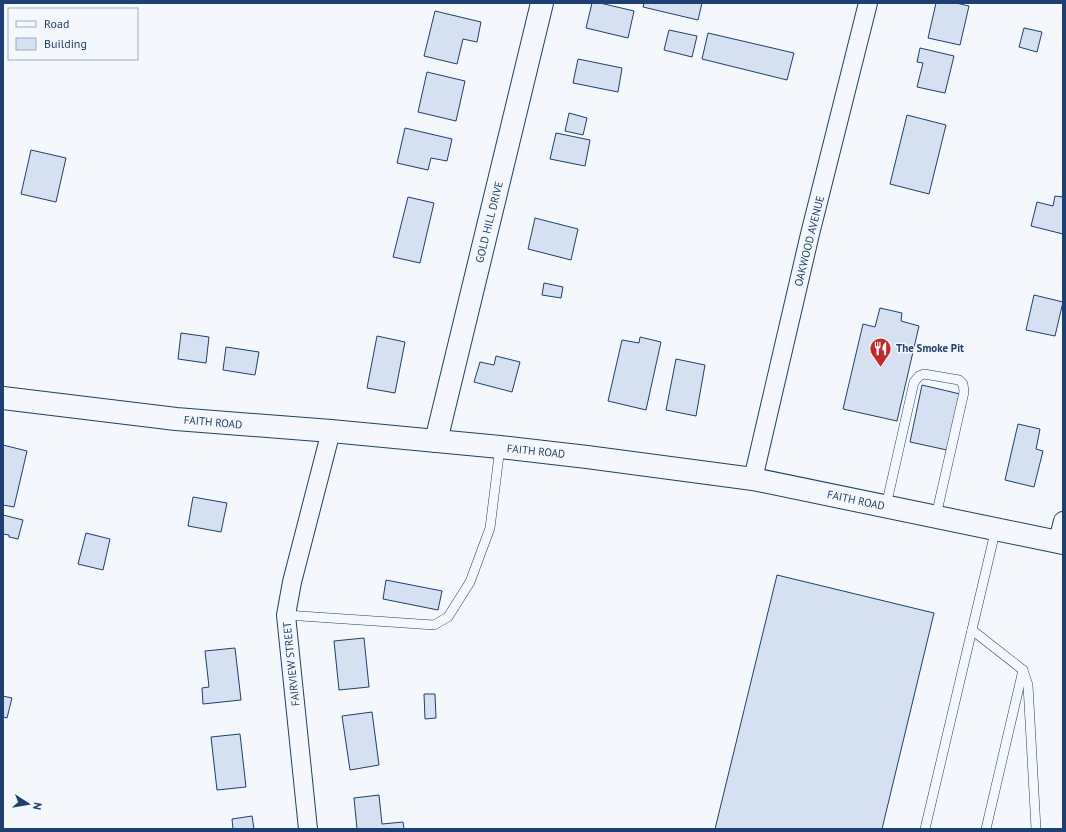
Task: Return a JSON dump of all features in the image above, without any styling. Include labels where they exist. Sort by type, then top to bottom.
[{"type":"main road","name":"GOLD HILL DRIVE","points":[[436,441],[542,3]]},
{"type":"main road","name":"FAITH ROAD","points":[[3,398],[176,419],[331,431],[587,457],[753,479],[996,528],[1061,535]]},
{"type":"street","name":"OAKWOOD AVENUE","points":[[753,479],[810,234],[868,3]]},
{"type":"street","name":"FAIRVIEW STREET","points":[[308,829],[286,615],[292,582],[331,431]]},
{"type":"lane","points":[[886,506],[914,382],[919,376],[924,374],[959,380],[963,384],[964,392],[936,516]]},
{"type":"lane","points":[[286,615],[434,625],[448,617],[470,582],[490,528],[500,447]]},
{"type":"lane","points":[[925,829],[996,528]]},
{"type":"lane","points":[[972,630],[1023,670],[1028,685],[1036,829]]},
{"type":"lane","points":[[986,829],[1023,670]]},
{"type":"building","points":[[592,3],[600,3],[634,11],[628,38],[586,28]]},
{"type":"building","points":[[644,3],[702,3],[698,20],[643,7]]},
{"type":"building","points":[[936,3],[956,3],[969,6],[960,45],[928,38]]},
{"type":"building","points":[[435,11],[481,22],[477,42],[463,39],[457,64],[424,56]]},
{"type":"building","points":[[1024,28],[1042,32],[1037,52],[1019,47]]},
{"type":"building","points":[[669,30],[697,36],[692,57],[664,50]]},
{"type":"building","points":[[708,33],[794,53],[787,80],[702,59]]},
{"type":"building","points":[[920,48],[954,56],[945,93],[917,87],[923,63],[917,62]]},
{"type":"building","points":[[578,59],[622,68],[618,92],[573,83]]},
{"type":"building","points":[[427,72],[465,81],[456,121],[418,112]]},
{"type":"building","points":[[569,113],[587,118],[583,135],[565,131]]},
{"type":"building","points":[[907,115],[946,125],[929,194],[890,184]]},
{"type":"building","points":[[405,128],[452,139],[447,161],[431,158],[428,170],[397,163]]},
{"type":"building","points":[[556,133],[590,140],[585,166],[550,159]]},
{"type":"building","points":[[31,150],[66,158],[56,202],[21,194]]},
{"type":"building","points":[[1055,196],[1063,197],[1063,234],[1031,226],[1037,202],[1053,206]]},
{"type":"building","points":[[408,197],[434,203],[420,263],[393,257]]},
{"type":"building","points":[[535,218],[578,229],[571,260],[528,249]]},
{"type":"building","points":[[544,283],[563,287],[561,298],[542,295]]},
{"type":"building","points":[[1034,295],[1063,302],[1055,336],[1026,330]]},
{"type":"building","name":"The Smoke Pit","points":[[880,308],[902,313],[901,321],[919,326],[897,421],[843,409],[863,324],[875,327]]},
{"type":"building","points":[[181,333],[209,337],[206,363],[178,359]]},
{"type":"building","points":[[377,336],[405,342],[395,393],[367,388]]},
{"type":"building","points":[[640,337],[661,342],[646,410],[608,401],[622,340],[639,343]]},
{"type":"building","points":[[226,347],[259,352],[255,375],[223,370]]},
{"type":"building","points":[[496,356],[520,362],[512,392],[474,382],[480,362],[494,365]]},
{"type":"building","points":[[676,359],[705,365],[696,416],[666,410]]},
{"type":"building","points":[[922,385],[960,394],[947,450],[910,442]]},
{"type":"building","points":[[1018,424],[1040,429],[1036,449],[1043,451],[1034,487],[1005,480]]},
{"type":"building","points":[[3,445],[27,451],[14,507],[3,505]]},
{"type":"building","points":[[193,497],[227,503],[221,532],[188,526]]},
{"type":"building","points":[[3,515],[23,520],[18,539],[3,534]]},
{"type":"building","points":[[86,533],[110,539],[103,570],[78,564]]},
{"type":"building","points":[[777,575],[934,613],[882,829],[715,829]]},
{"type":"building","points":[[386,580],[442,591],[438,610],[383,599]]},
{"type":"building","points":[[364,638],[369,687],[339,690],[334,641]]},
{"type":"building","points":[[235,648],[241,700],[203,704],[202,688],[209,687],[205,651]]},
{"type":"building","points":[[424,694],[435,694],[436,718],[425,719]]},
{"type":"building","points":[[3,696],[12,698],[7,718],[3,717]]},
{"type":"building","points":[[372,712],[379,765],[350,770],[342,716]]},
{"type":"building","points":[[240,734],[246,787],[217,790],[211,737]]},
{"type":"building","points":[[379,795],[382,824],[403,822],[404,829],[357,829],[354,798]]},
{"type":"building","points":[[252,816],[254,829],[233,829],[232,819]]},
{"type":"place","name":"The Smoke Pit","points":[[881,368]]}]
